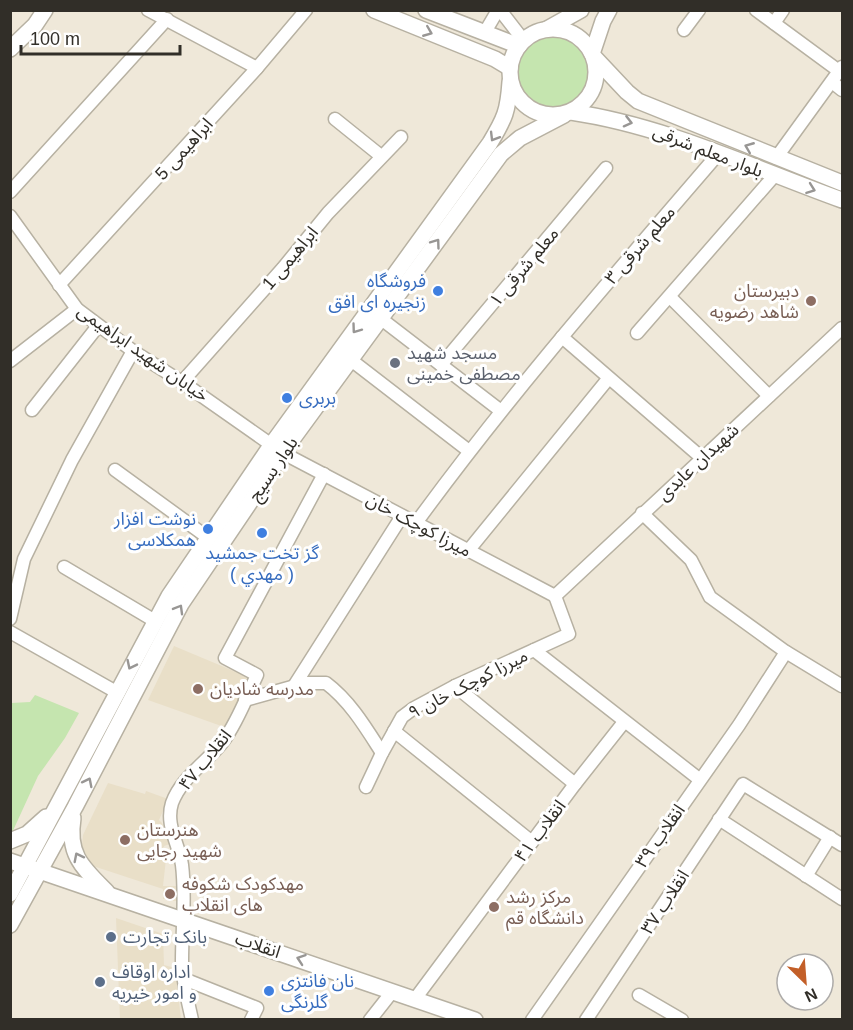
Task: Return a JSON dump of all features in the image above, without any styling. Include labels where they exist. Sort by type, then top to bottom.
[{"type":"main road","points":[[10,49],[35,25],[45,10]]},
{"type":"main road","points":[[374,10],[495,59],[510,75]]},
{"type":"main road","points":[[426,10],[521,43]]},
{"type":"main road","points":[[547,29],[562,30],[576,35],[587,45],[593,56],[597,72],[595,86],[588,99],[577,109],[550,116],[530,109],[515,95],[510,75],[513,54],[533,33],[547,29],[581,10]]},
{"type":"main road","points":[[593,56],[603,21],[609,10]]},
{"type":"main road","name":"بلوار معلم شرقی","points":[[593,56],[638,101],[843,183]]},
{"type":"main road","name":"بلوار بسیج","points":[[10,925],[41,871],[181,604],[267,464],[502,124],[508,107],[510,75]]},
{"type":"main road","name":"بلوار بسیج","points":[[282,442],[351,360],[501,154],[520,138],[567,113]]},
{"type":"main road","name":"بلوار معلم شرقی","points":[[567,113],[640,125],[843,200]]},
{"type":"main road","name":"بلوار بسیج","points":[[10,894],[16,868],[57,807],[154,621],[207,537],[267,464]]},
{"type":"main road","points":[[10,840],[27,834],[57,807]]},
{"type":"main road","points":[[75,807],[71,832],[75,854],[80,864],[112,896]]},
{"type":"main road","name":"انقلاب","points":[[16,868],[41,871],[184,918],[475,1020]]},
{"type":"street","points":[[148,10],[257,68]]},
{"type":"street","name":"ابراهیمی 5","points":[[59,285],[257,68],[306,10]]},
{"type":"street","points":[[484,32],[499,10],[521,43]]},
{"type":"street","points":[[684,30],[699,10]]},
{"type":"street","points":[[756,10],[838,73],[843,90]]},
{"type":"street","points":[[774,23],[783,10]]},
{"type":"street","points":[[10,192],[167,20]]},
{"type":"street","points":[[776,158],[838,73]]},
{"type":"street","points":[[334,119],[381,156]]},
{"type":"street","name":"ابراهیمی 1","points":[[182,382],[283,268],[328,213],[401,137]]},
{"type":"street","name":"معلم شرقی ۳","points":[[416,523],[469,451],[562,336],[719,153]]},
{"type":"street","name":"معلم شرقی ۱","points":[[441,365],[606,168]]},
{"type":"street","points":[[637,333],[774,176]]},
{"type":"street","name":"خیابان شهید ابراهیمی","points":[[10,216],[77,309],[133,351],[282,442]]},
{"type":"street","points":[[670,297],[769,396]]},
{"type":"street","points":[[10,361],[77,309]]},
{"type":"street","points":[[381,318],[501,411]]},
{"type":"street","points":[[32,410],[98,326]]},
{"type":"street","name":"شهیدان عابدی","points":[[555,596],[843,328]]},
{"type":"street","points":[[562,336],[608,379],[702,458]]},
{"type":"street","points":[[10,619],[24,559],[72,460],[133,351]]},
{"type":"street","points":[[351,360],[469,451]]},
{"type":"street","points":[[468,551],[608,379]]},
{"type":"street","name":"میرزا کوچک خان","points":[[282,442],[324,474],[555,596]]},
{"type":"street","points":[[115,470],[207,537]]},
{"type":"street","name":"انقلاب ۴۷","points":[[192,1020],[182,964],[184,918],[182,864],[169,820],[172,804],[189,776],[224,742],[246,700],[257,675],[225,658],[324,474]]},
{"type":"street","points":[[642,513],[692,560],[710,597],[786,652],[843,686]]},
{"type":"street","points":[[294,686],[402,516]]},
{"type":"street","points":[[64,567],[154,621]]},
{"type":"street","name":"میرزا کوچک خان ۹","points":[[366,787],[402,717],[455,686],[569,634],[555,596]]},
{"type":"street","points":[[10,632],[118,693]]},
{"type":"street","points":[[534,650],[699,779]]},
{"type":"street","name":"انقلاب ۳۹","points":[[532,1020],[739,725],[786,652]]},
{"type":"street","points":[[246,700],[294,686],[319,681],[326,683],[341,696],[360,719],[382,753]]},
{"type":"street","points":[[455,686],[575,784]]},
{"type":"street","name":"انقلاب ۴۱","points":[[415,999],[624,722]]},
{"type":"street","points":[[394,731],[532,842]]},
{"type":"street","name":"انقلاب ۳۷","points":[[586,1020],[743,784],[830,837]]},
{"type":"street","points":[[718,819],[842,899]]},
{"type":"street","points":[[806,876],[830,837],[843,845]]},
{"type":"street","points":[[184,978],[257,1008],[251,1020]]},
{"type":"street","points":[[370,1020],[392,992]]},
{"type":"street","points":[[639,995],[675,1018]]},
{"type":"shaded area","name":"مدرسه شادیان","points":[[174,646],[248,677],[227,728],[148,700]]},
{"type":"shaded area","name":"هنرستان شهید رجایی","points":[[108,783],[145,794],[146,791],[168,799],[159,820],[170,844],[164,846],[166,859],[163,886],[177,886],[177,901],[170,901],[169,898],[163,899],[163,889],[93,866],[88,859],[82,845],[83,835]]},
{"type":"shaded area","points":[[116,918],[163,934],[164,965],[175,968],[181,1019],[120,1019]]},
{"type":"green space","points":[[553,35],[567,38],[579,46],[587,58],[590,72],[587,86],[579,98],[567,106],[553,109],[539,106],[527,98],[519,86],[516,72],[519,58],[527,46],[539,38]]},
{"type":"green space","points":[[35,695],[79,713],[65,738],[38,776],[11,835],[11,703],[30,702]]},
{"type":"place","name":"فروشگاه زنجیره ای افق","points":[[438,291]]},
{"type":"place","name":"دبیرستان شاهد رضویه","points":[[811,301]]},
{"type":"place","name":"مسجد شهید مصطفی خمینی","points":[[395,363]]},
{"type":"place","name":"بربری","points":[[287,398]]},
{"type":"place","name":"نوشت افزار همکلاسی","points":[[208,529]]},
{"type":"place","name":"گز تخت جمشيد ( مهدي )","points":[[262,533]]},
{"type":"place","name":"مدرسه شادیان","points":[[198,689]]},
{"type":"place","name":"هنرستان شهید رجایی","points":[[125,840]]},
{"type":"place","name":"مهدکودک شکوفه های انقلاب","points":[[170,894]]},
{"type":"place","name":"مرکز رشد دانشگاه قم","points":[[494,907]]},
{"type":"place","name":"بانک تجارت","points":[[111,937]]},
{"type":"place","name":"اداره اوقاف و امور خیریه","points":[[100,982]]},
{"type":"place","name":"نان فانتزی گلرنگی","points":[[269,991]]}]
